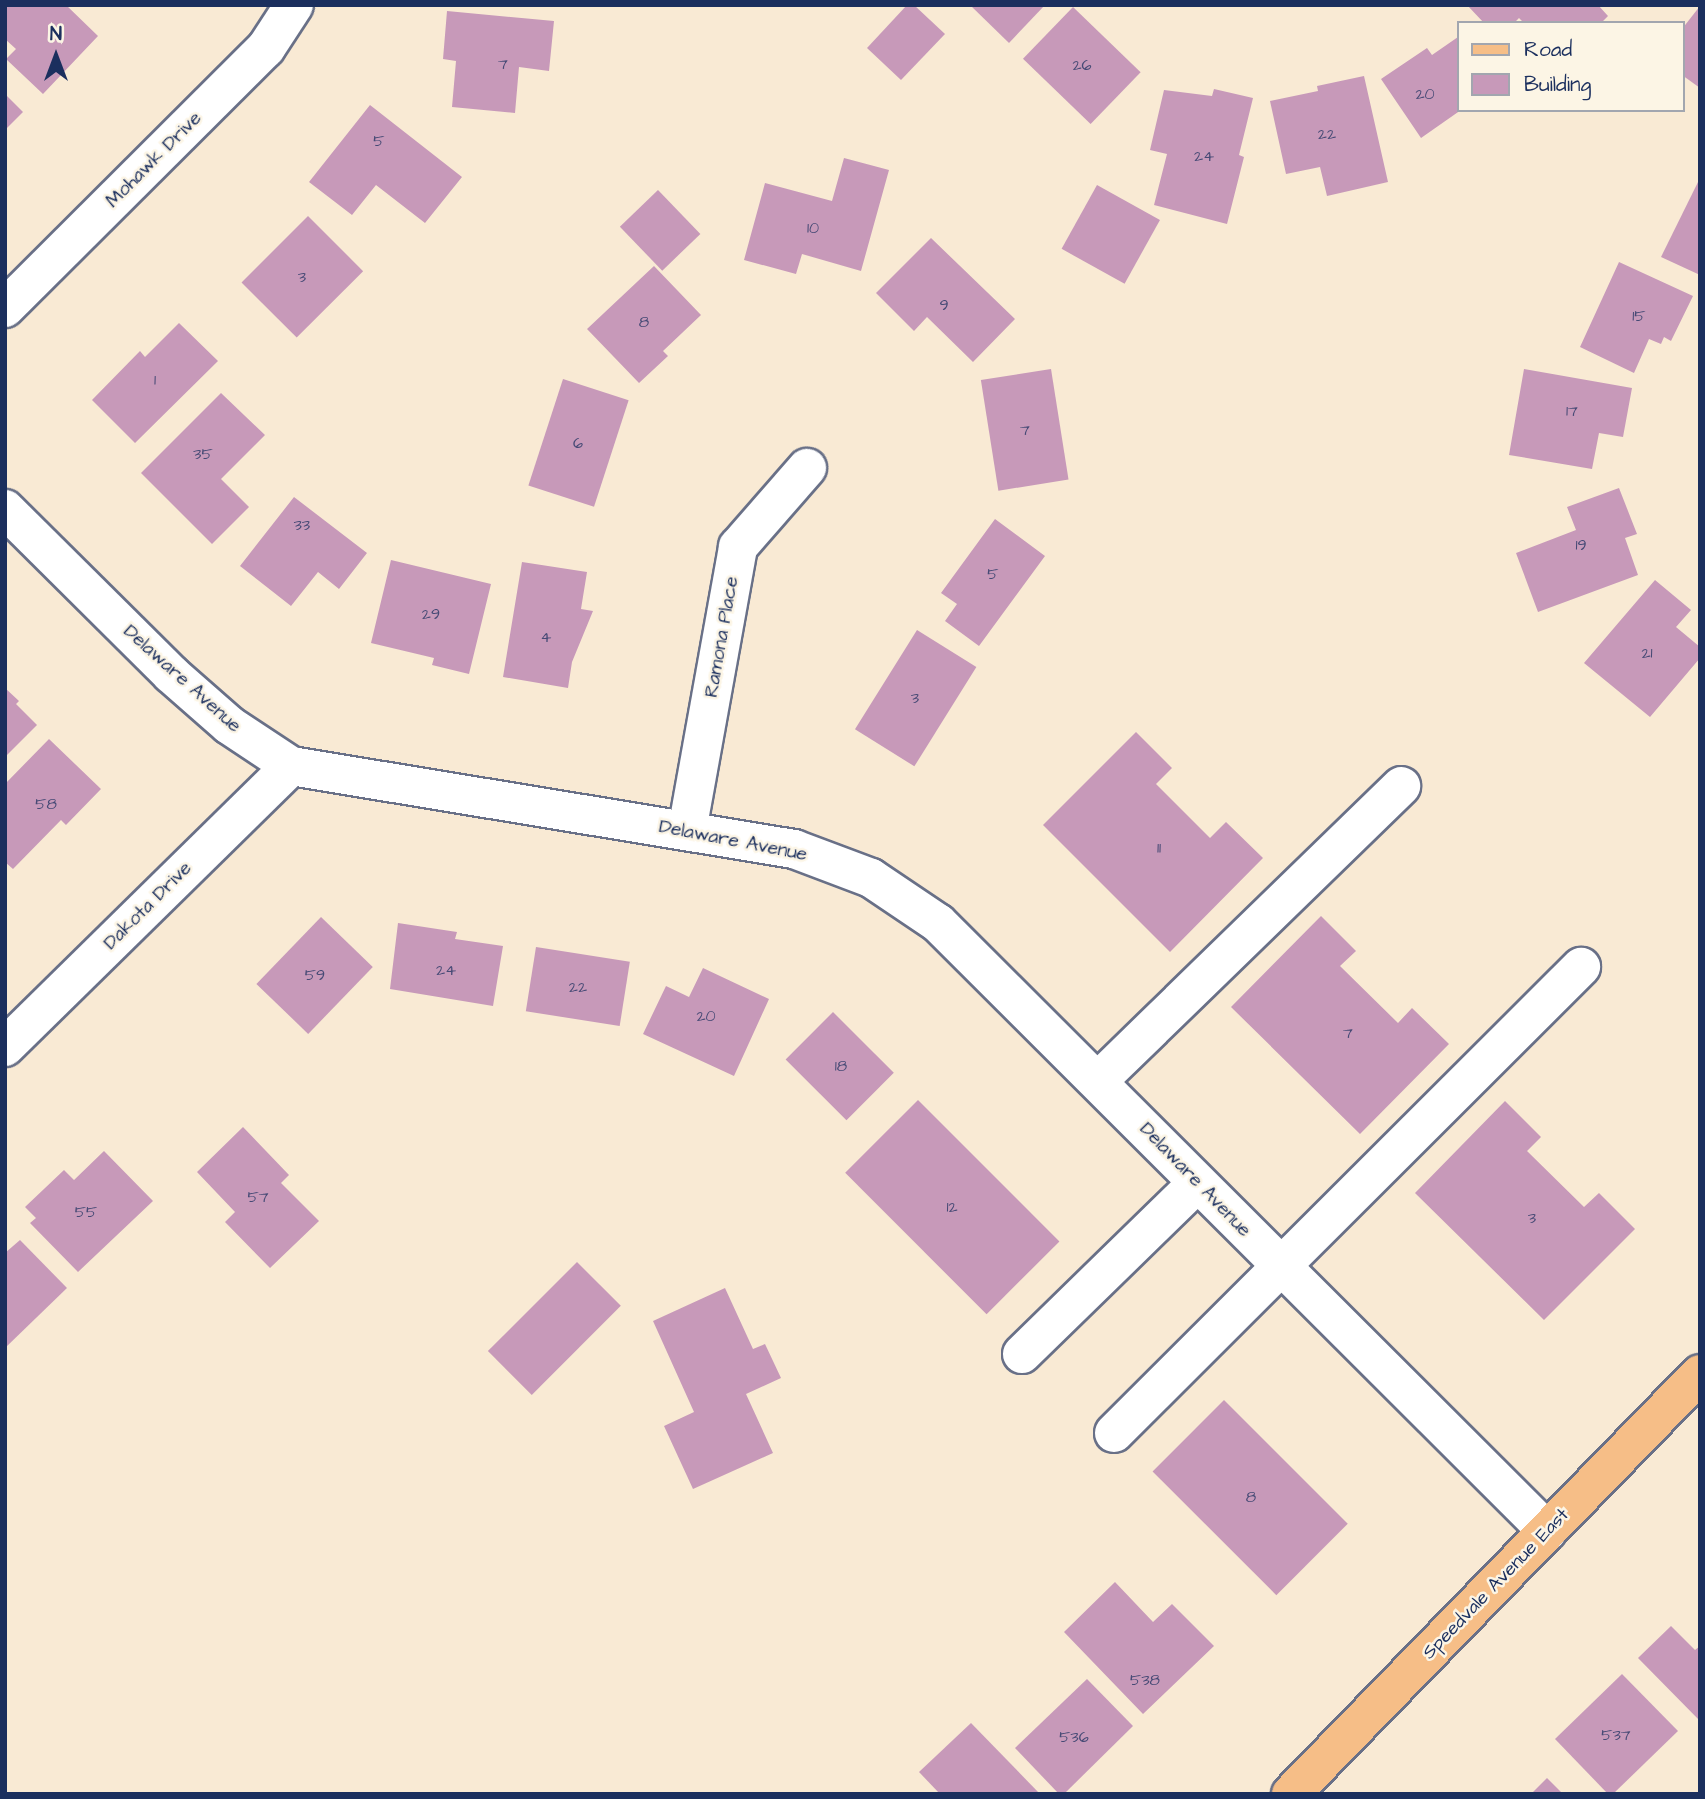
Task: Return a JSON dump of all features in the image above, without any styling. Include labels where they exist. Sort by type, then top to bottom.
[{"type":"main road","name":"Speedvale Avenue East","points":[[1291,1794],[1700,1374]]},
{"type":"street","name":"Mohawk Drive","points":[[5,308],[266,48],[294,5]]},
{"type":"street","name":"Ramona Place","points":[[687,831],[738,547],[807,468]]},
{"type":"street","name":"Delaware Avenue","points":[[5,509],[171,674],[229,725],[291,766],[794,849],[871,878],[938,923],[1098,1081],[1280,1268],[1547,1531]]},
{"type":"street","name":"Dakota Drive","points":[[5,1047],[291,766]]},
{"type":"street","points":[[1098,1081],[1401,786]]},
{"type":"street","points":[[1114,1433],[1581,967]]},
{"type":"street","points":[[1022,1354],[1197,1183]]},
{"type":"building","points":[[5,5],[66,5],[98,36],[43,94],[6,59],[16,49],[5,39]]},
{"type":"building","points":[[907,5],[914,5],[945,34],[901,80],[867,48]]},
{"type":"building","points":[[970,5],[1045,5],[1009,43]]},
{"type":"building","points":[[1467,5],[1598,5],[1608,16],[1603,21],[1522,21],[1519,18],[1516,21],[1482,21]]},
{"type":"building","points":[[1700,6],[1700,88],[1684,76],[1684,26]]},
{"type":"building","points":[[1073,7],[1141,72],[1091,124],[1023,59]]},
{"type":"building","points":[[447,11],[554,21],[549,71],[519,67],[515,113],[452,107],[456,61],[443,59]]},
{"type":"building","points":[[1456,38],[1456,112],[1458,112],[1421,138],[1381,79],[1427,48],[1432,55]]},
{"type":"building","points":[[1364,76],[1388,182],[1327,196],[1320,167],[1286,174],[1270,101],[1318,91],[1317,86]]},
{"type":"building","points":[[1214,89],[1253,98],[1239,155],[1244,157],[1227,224],[1154,205],[1167,154],[1150,150],[1164,90],[1212,96]]},
{"type":"building","points":[[5,94],[23,112],[5,130]]},
{"type":"building","points":[[370,105],[462,177],[425,223],[376,185],[352,215],[309,182]]},
{"type":"building","points":[[844,158],[889,170],[861,271],[802,254],[796,274],[744,260],[765,183],[832,201]]},
{"type":"building","points":[[1700,178],[1700,275],[1661,257]]},
{"type":"building","points":[[1097,185],[1160,220],[1125,284],[1062,249]]},
{"type":"building","points":[[658,190],[700,234],[662,271],[620,227]]},
{"type":"building","points":[[308,216],[363,271],[297,338],[242,282]]},
{"type":"building","points":[[931,238],[1015,319],[973,362],[927,317],[914,331],[876,293]]},
{"type":"building","points":[[1619,262],[1693,296],[1671,341],[1664,337],[1661,344],[1649,339],[1634,373],[1580,347]]},
{"type":"building","points":[[654,266],[701,315],[663,351],[668,356],[639,383],[587,329]]},
{"type":"building","points":[[179,323],[218,361],[135,443],[92,400],[140,351],[145,357]]},
{"type":"building","points":[[1051,369],[1069,480],[998,491],[981,380]]},
{"type":"building","points":[[1524,369],[1632,388],[1623,437],[1599,433],[1592,469],[1509,455]]},
{"type":"building","points":[[563,379],[629,400],[594,507],[528,486]]},
{"type":"building","points":[[221,393],[265,435],[221,479],[249,507],[212,544],[141,473]]},
{"type":"building","points":[[1619,488],[1637,534],[1625,538],[1638,575],[1538,612],[1516,553],[1576,530],[1567,507]]},
{"type":"building","points":[[294,497],[367,553],[339,589],[318,572],[291,606],[240,566]]},
{"type":"building","points":[[995,519],[1045,556],[979,646],[945,621],[957,604],[941,593]]},
{"type":"building","points":[[391,560],[491,584],[469,674],[432,665],[434,658],[371,643]]},
{"type":"building","points":[[522,562],[587,572],[581,609],[593,611],[572,662],[568,688],[503,677]]},
{"type":"building","points":[[1655,580],[1691,610],[1676,627],[1700,647],[1700,658],[1650,717],[1584,663]]},
{"type":"building","points":[[917,630],[976,667],[914,766],[855,729]]},
{"type":"building","points":[[5,688],[19,701],[16,704],[37,725],[5,757]]},
{"type":"building","points":[[1136,732],[1172,768],[1156,784],[1210,838],[1226,822],[1263,858],[1170,952],[1043,825]]},
{"type":"building","points":[[49,739],[101,789],[66,825],[61,820],[13,869],[5,862],[5,784]]},
{"type":"building","points":[[1321,916],[1356,951],[1340,966],[1398,1023],[1412,1008],[1449,1044],[1360,1134],[1231,1007]]},
{"type":"building","points":[[321,917],[373,967],[308,1034],[256,984]]},
{"type":"building","points":[[398,923],[457,932],[455,939],[503,946],[493,1006],[390,989]]},
{"type":"building","points":[[536,947],[630,962],[620,1026],[526,1011]]},
{"type":"building","points":[[703,968],[769,999],[734,1076],[643,1034],[666,986],[689,997]]},
{"type":"building","points":[[833,1012],[894,1073],[846,1120],[786,1059]]},
{"type":"building","points":[[918,1100],[1059,1241],[987,1314],[845,1173]]},
{"type":"building","points":[[1505,1101],[1541,1137],[1527,1151],[1584,1207],[1599,1193],[1635,1229],[1544,1320],[1415,1193]]},
{"type":"building","points":[[243,1127],[289,1175],[281,1183],[319,1221],[270,1268],[225,1222],[235,1212],[197,1172]]},
{"type":"building","points":[[104,1151],[153,1201],[78,1272],[30,1223],[36,1218],[25,1207],[64,1170],[74,1180]]},
{"type":"building","points":[[20,1240],[67,1288],[5,1348],[5,1253]]},
{"type":"building","points":[[577,1262],[621,1306],[532,1395],[488,1351]]},
{"type":"building","points":[[725,1288],[753,1349],[765,1344],[781,1378],[746,1394],[773,1453],[693,1489],[664,1426],[694,1412],[653,1321]]},
{"type":"building","points":[[1224,1400],[1348,1524],[1276,1595],[1153,1471]]},
{"type":"building","points":[[1115,1582],[1153,1622],[1172,1604],[1214,1646],[1143,1714],[1064,1632]]},
{"type":"building","points":[[1671,1626],[1695,1650],[1700,1646],[1700,1721],[1638,1658]]},
{"type":"building","points":[[1622,1674],[1678,1731],[1613,1794],[1608,1794],[1555,1739]]},
{"type":"building","points":[[1087,1679],[1133,1726],[1064,1794],[1059,1794],[1015,1748]]},
{"type":"building","points":[[971,1723],[1040,1794],[940,1794],[919,1772]]},
{"type":"building","points":[[1547,1778],[1563,1794],[1531,1794]]}]
